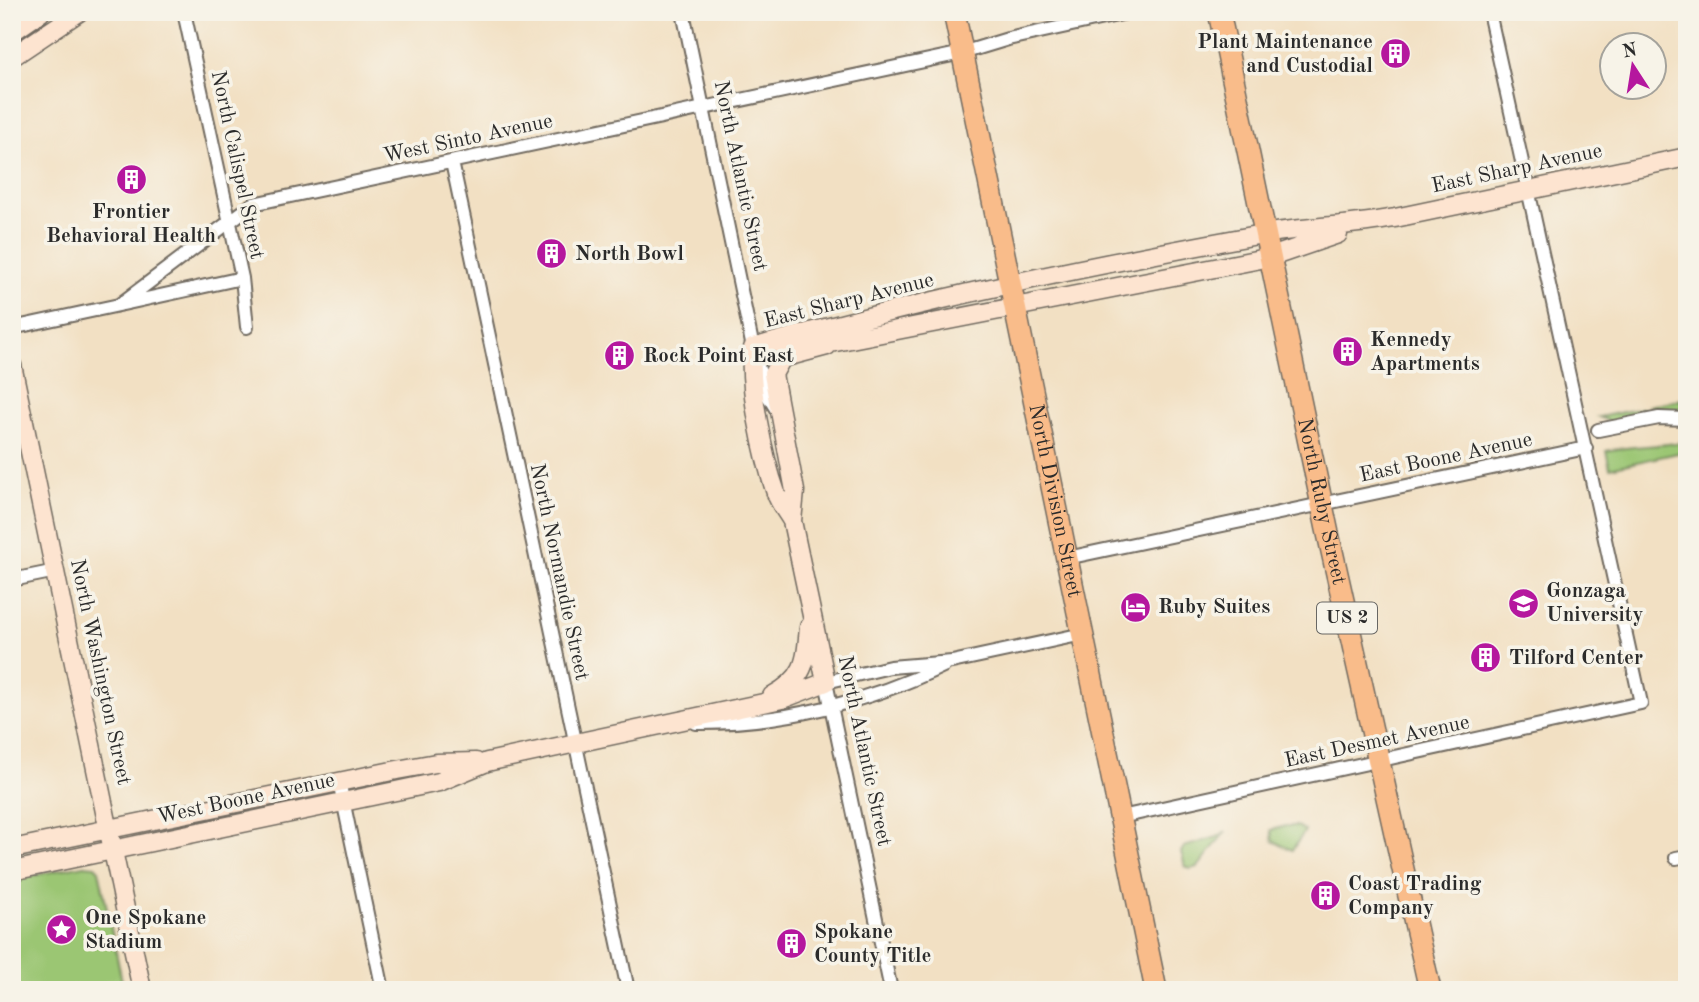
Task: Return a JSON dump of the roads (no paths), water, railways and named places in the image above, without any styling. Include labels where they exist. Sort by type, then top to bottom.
[{"type":"main road","name":"North Division Street","points":[[954,12],[1156,990]]},
{"type":"main road","name":"North Ruby Street","points":[[1219,12],[1322,503],[1430,990]]},
{"type":"street","points":[[12,32],[41,12]]},
{"type":"street","points":[[12,57],[79,12]]},
{"type":"street","name":"North Calispel Street","points":[[184,12],[242,278],[247,327]]},
{"type":"street","name":"North Atlantic Street","points":[[683,12],[753,348],[765,391],[780,417],[796,491],[792,521]]},
{"type":"street","name":"West Sinto Avenue","points":[[12,328],[119,305],[253,204],[962,53],[1008,39],[1131,12]]},
{"type":"street","points":[[1489,12],[1586,448]]},
{"type":"street","name":"East Sharp Avenue","points":[[753,348],[824,328],[1011,285],[1266,234],[1357,225],[1687,157]]},
{"type":"street","name":"North Normandie Street","points":[[452,162],[628,990]]},
{"type":"street","name":"East Sharp Avenue","points":[[753,348],[827,346],[1016,309],[1271,257],[1357,225]]},
{"type":"street","points":[[119,305],[242,278]]},
{"type":"street","points":[[780,417],[773,385],[777,365],[782,358],[827,346]]},
{"type":"street","name":"North Atlantic Street","points":[[753,348],[750,376],[767,456],[776,495],[792,521],[891,990]]},
{"type":"street","name":"North Washington Street","points":[[12,365],[142,990]]},
{"type":"street","points":[[1598,430],[1659,418],[1687,419]]},
{"type":"street","name":"East Boone Avenue","points":[[1067,558],[1586,448]]},
{"type":"street","name":"East Desmet Avenue","points":[[1121,817],[1641,703],[1586,448]]},
{"type":"street","points":[[12,580],[56,571]]},
{"type":"street","points":[[755,705],[799,677],[804,665],[811,610]]},
{"type":"street","name":"West Boone Avenue","points":[[12,872],[439,782],[487,762],[755,705],[801,694],[826,681],[890,667],[952,662],[1083,634]]},
{"type":"street","name":"West Boone Avenue","points":[[669,722],[732,723],[832,706],[899,687],[952,662]]},
{"type":"street","name":"West Boone Avenue","points":[[12,849],[109,827],[436,763],[487,762]]},
{"type":"street","points":[[339,782],[383,990]]},
{"type":"place","name":"Plant Maintenance and Custodial","points":[[1396,54]]},
{"type":"place","name":"Frontier Behavioral Health","points":[[131,180]]},
{"type":"place","name":"North Bowl","points":[[552,254]]},
{"type":"place","name":"Kennedy Apartments","points":[[1347,352]]},
{"type":"place","name":"Rock Point East","points":[[620,356]]},
{"type":"place","name":"Gonzaga University","points":[[1523,603]]},
{"type":"place","name":"Ruby Suites","points":[[1135,607]]},
{"type":"place","name":"Tilford Center","points":[[1486,658]]},
{"type":"place","name":"Coast Trading Company","points":[[1325,896]]},
{"type":"place","name":"One Spokane Stadium","points":[[62,930]]},
{"type":"place","name":"Spokane County Title","points":[[791,944]]}]
